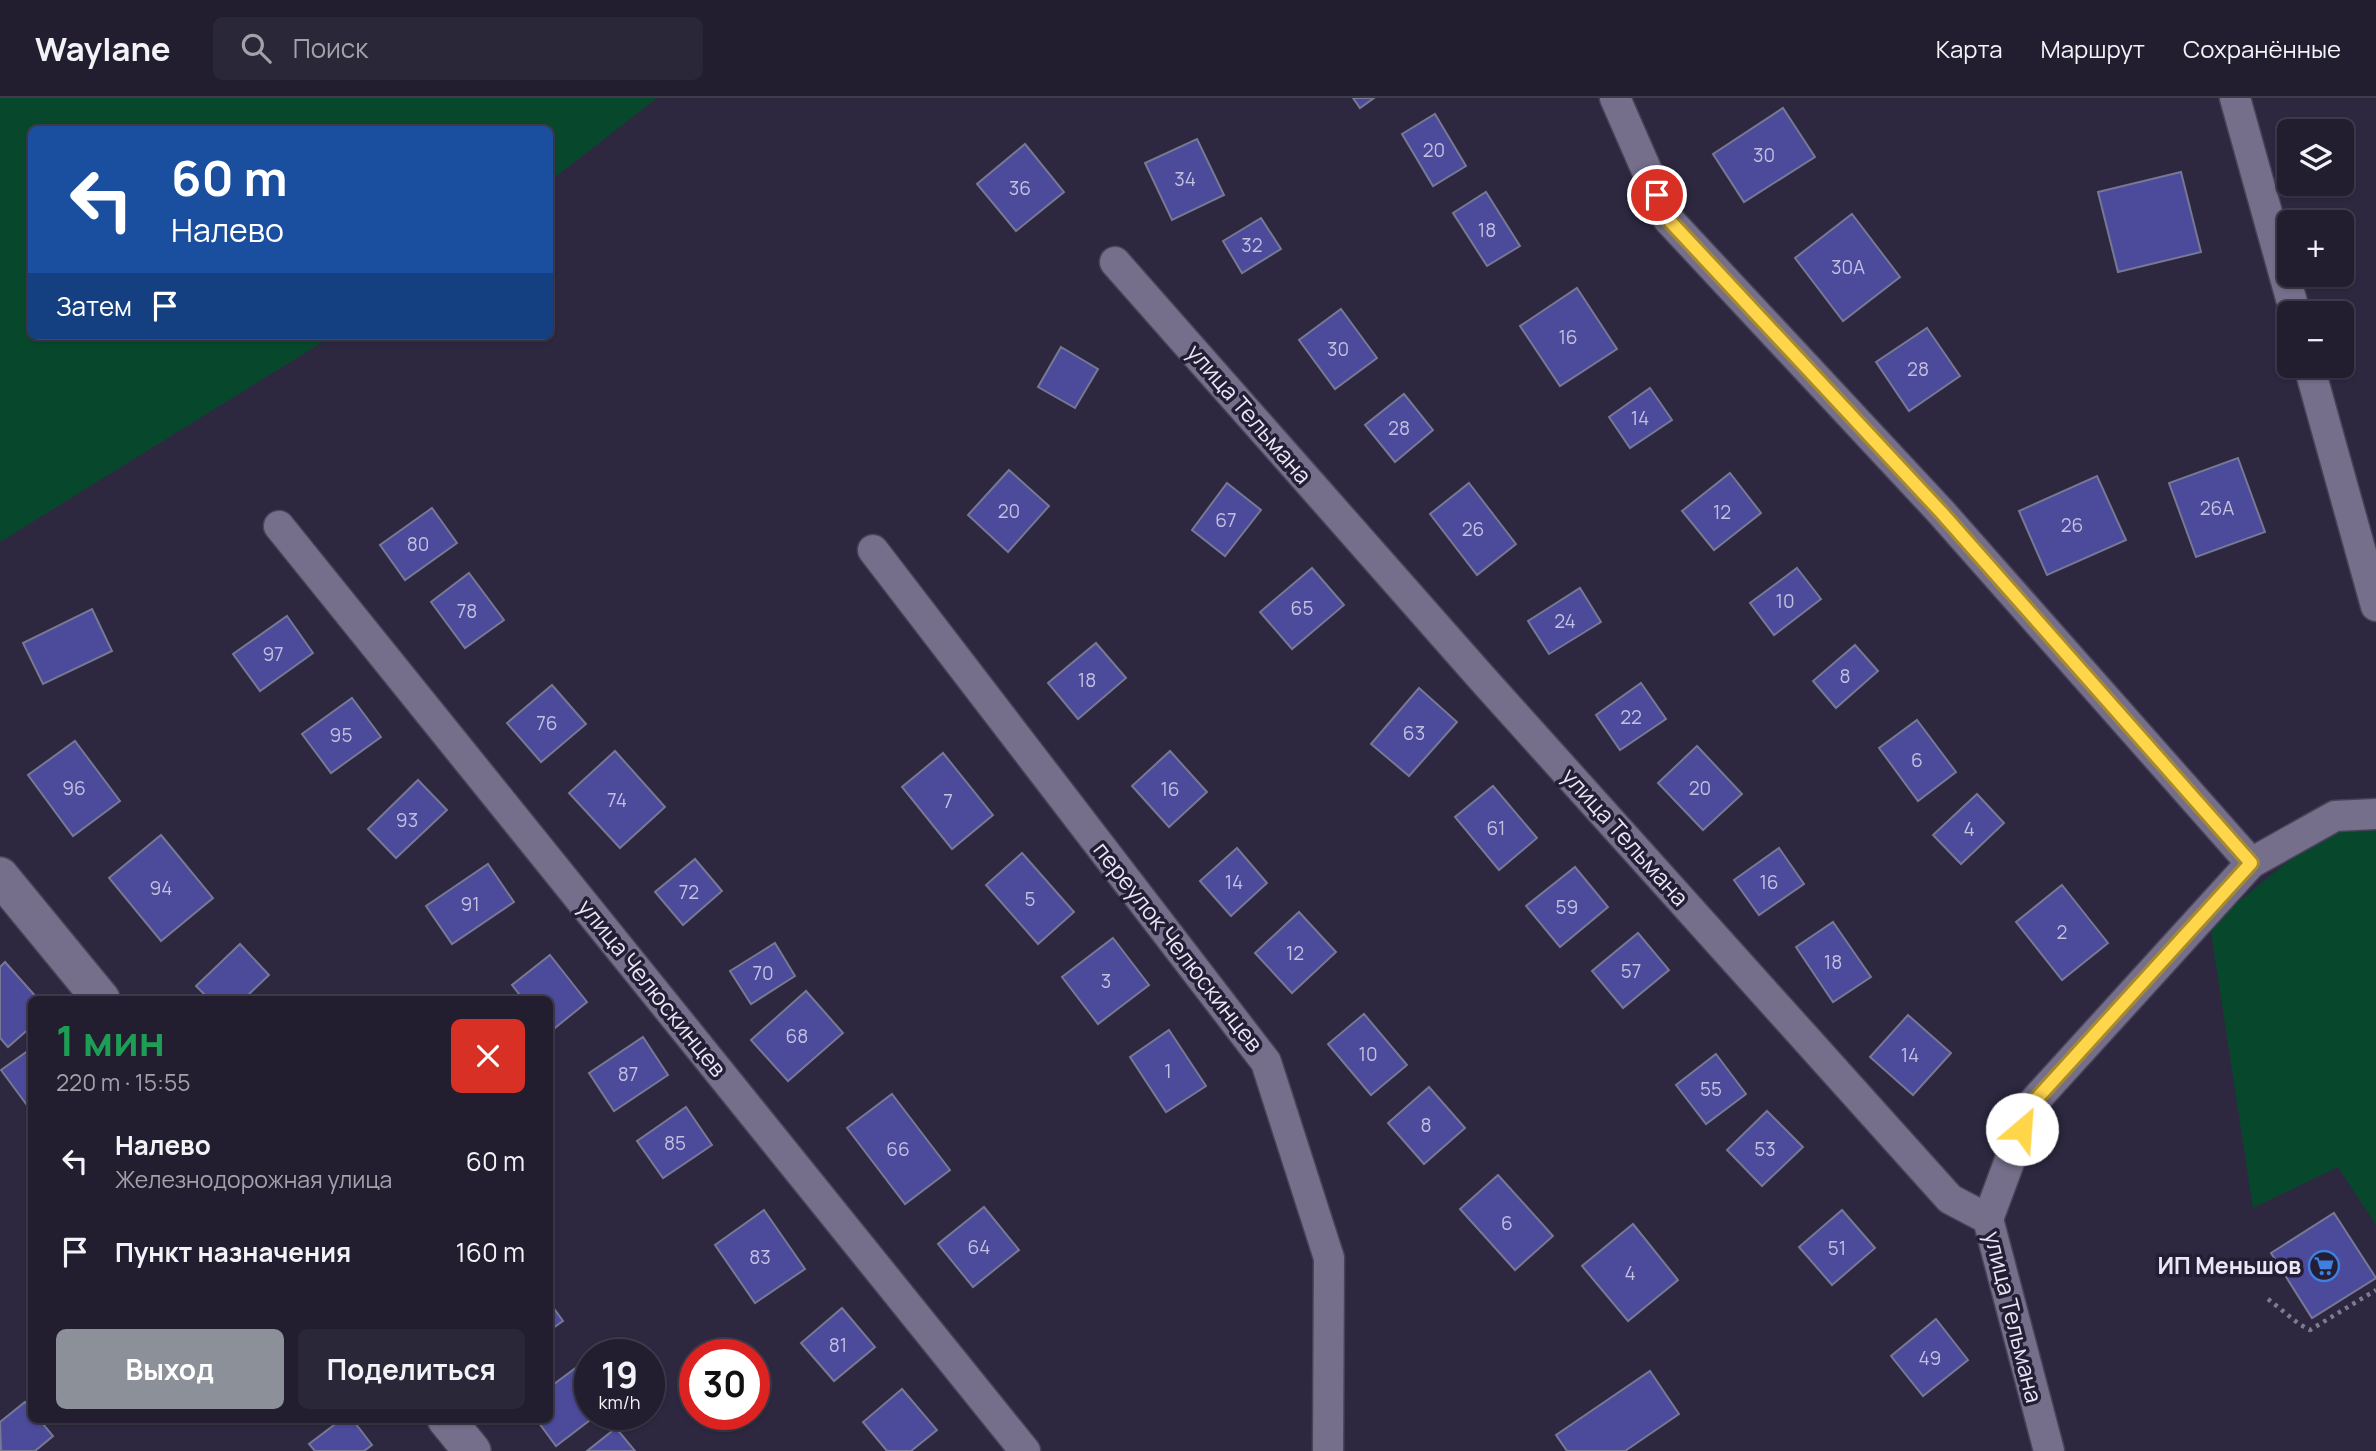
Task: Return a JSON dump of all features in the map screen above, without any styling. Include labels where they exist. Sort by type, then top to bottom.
[{"type":"street","points":[[2235,98],[2292,301]]},
{"type":"street","points":[[1617,99],[1668,219],[1941,512],[2251,863]]},
{"type":"street","name":"улица Тельмана","points":[[1115,262],[1490,686],[1950,1199],[1988,1219],[2047,1451]]},
{"type":"street","points":[[2312,378],[2376,606]]},
{"type":"street","name":"улица Челюскинцев","points":[[279,526],[1025,1451]]},
{"type":"street","name":"переулок Челюскинцев","points":[[873,550],[1266,1062],[1329,1258],[1328,1451]]},
{"type":"street","points":[[1988,1219],[2030,1106],[2251,863],[2334,816],[2376,814]]},
{"type":"street","points":[[0,876],[100,996]]},
{"type":"street","points":[[449,1423],[472,1451]]},
{"type":"path","points":[[2268,1299],[2310,1330],[2376,1290]]},
{"type":"green space","points":[[0,98],[657,98],[553,179],[553,126],[28,126],[28,340],[326,340],[0,542]]},
{"type":"green space","points":[[2359,821],[2376,825],[2376,1225],[2338,1167],[2253,1208],[2210,925],[2297,854]]},
{"type":"building","points":[[1353,98],[1374,98],[1360,108]]},
{"type":"building","points":[[1783,108],[1815,157],[1744,202],[1713,154]]},
{"type":"building","points":[[1435,114],[1466,166],[1433,186],[1402,134]]},
{"type":"building","points":[[1197,139],[1224,195],[1172,220],[1145,163]]},
{"type":"building","points":[[1025,144],[1064,192],[1016,231],[977,184]]},
{"type":"building","points":[[2181,172],[2201,252],[2118,272],[2098,192]]},
{"type":"building","points":[[1486,192],[1520,246],[1487,266],[1453,213]]},
{"type":"building","points":[[1852,214],[1900,277],[1843,321],[1795,258]]},
{"type":"building","points":[[1261,218],[1281,249],[1242,273],[1223,241]]},
{"type":"building","points":[[1577,288],[1617,349],[1560,386],[1520,326]]},
{"type":"building","points":[[1341,309],[1377,358],[1335,389],[1299,340]]},
{"type":"building","points":[[1927,328],[1960,376],[1909,411],[1876,362]]},
{"type":"building","points":[[1061,347],[1098,369],[1075,408],[1038,387]]},
{"type":"building","points":[[1650,388],[1672,420],[1630,448],[1609,417]]},
{"type":"building","points":[[1404,394],[1433,430],[1395,462],[1365,425]]},
{"type":"building","points":[[2238,458],[2265,532],[2196,557],[2169,483]]},
{"type":"building","points":[[1009,470],[1049,506],[1008,552],[968,515]]},
{"type":"building","points":[[1730,473],[1761,513],[1714,550],[1682,511]]},
{"type":"building","points":[[2097,476],[2126,540],[2047,575],[2019,511]]},
{"type":"building","points":[[1227,483],[1261,510],[1225,556],[1192,530]]},
{"type":"building","points":[[1469,483],[1516,544],[1477,575],[1430,514]]},
{"type":"building","points":[[432,508],[457,543],[405,580],[380,545]]},
{"type":"building","points":[[1312,568],[1344,605],[1292,649],[1260,612]]},
{"type":"building","points":[[1797,568],[1821,599],[1774,635],[1750,603]]},
{"type":"building","points":[[469,573],[504,620],[465,648],[431,602]]},
{"type":"building","points":[[1580,588],[1601,622],[1549,654],[1528,621]]},
{"type":"building","points":[[92,609],[112,651],[43,684],[23,643]]},
{"type":"building","points":[[287,616],[313,653],[260,691],[233,654]]},
{"type":"building","points":[[1096,643],[1126,678],[1078,719],[1048,683]]},
{"type":"building","points":[[1855,645],[1878,671],[1836,708],[1813,681]]},
{"type":"building","points":[[1641,683],[1666,719],[1620,750],[1596,715]]},
{"type":"building","points":[[552,685],[586,724],[541,762],[507,723]]},
{"type":"building","points":[[1419,688],[1457,722],[1409,776],[1371,744]]},
{"type":"building","points":[[352,698],[381,737],[331,773],[302,734]]},
{"type":"building","points":[[1917,720],[1956,772],[1918,801],[1879,748]]},
{"type":"building","points":[[75,741],[120,801],[73,836],[28,775]]},
{"type":"building","points":[[1697,746],[1742,794],[1703,830],[1658,783]]},
{"type":"building","points":[[615,751],[665,807],[620,848],[569,793]]},
{"type":"building","points":[[1170,751],[1207,792],[1169,827],[1132,786]]},
{"type":"building","points":[[943,753],[993,815],[952,849],[902,787]]},
{"type":"building","points":[[418,780],[447,810],[396,858],[368,829]]},
{"type":"building","points":[[1493,786],[1537,838],[1499,870],[1455,817]]},
{"type":"building","points":[[1977,794],[2004,823],[1961,864],[1933,835]]},
{"type":"building","points":[[161,835],[213,898],[161,941],[109,878]]},
{"type":"building","points":[[1237,848],[1267,883],[1231,916],[1200,881]]},
{"type":"building","points":[[1779,848],[1804,884],[1759,915],[1734,880]]},
{"type":"building","points":[[1022,853],[1074,912],[1038,944],[986,885]]},
{"type":"building","points":[[695,859],[722,891],[683,925],[655,892]]},
{"type":"building","points":[[488,864],[514,902],[452,944],[426,906]]},
{"type":"building","points":[[1575,867],[1608,907],[1560,947],[1526,906]]},
{"type":"building","points":[[2062,885],[2108,943],[2062,980],[2016,922]]},
{"type":"building","points":[[1299,912],[1336,952],[1292,993],[1255,953]]},
{"type":"building","points":[[1833,922],[1871,977],[1833,1002],[1796,947]]},
{"type":"building","points":[[1638,933],[1669,970],[1623,1008],[1592,971]]},
{"type":"building","points":[[1113,938],[1149,985],[1098,1024],[1062,977]]},
{"type":"building","points":[[775,943],[795,976],[751,1004],[730,971]]},
{"type":"building","points":[[240,944],[269,975],[247,996],[206,996],[196,986]]},
{"type":"building","points":[[550,955],[587,1002],[553,1030],[553,996],[521,996],[512,985]]},
{"type":"building","points":[[5,962],[35,996],[28,996],[28,1030],[8,1047],[0,1038],[0,967]]},
{"type":"building","points":[[806,991],[843,1033],[788,1081],[751,1040]]},
{"type":"building","points":[[1364,1014],[1407,1065],[1371,1095],[1328,1044]]},
{"type":"building","points":[[1908,1015],[1951,1053],[1913,1095],[1870,1057]]},
{"type":"building","points":[[1169,1030],[1206,1086],[1166,1112],[1130,1057]]},
{"type":"building","points":[[643,1037],[668,1075],[614,1111],[589,1073]]},
{"type":"building","points":[[28,1051],[28,1107],[1,1070]]},
{"type":"building","points":[[1716,1054],[1746,1094],[1706,1124],[1676,1085]]},
{"type":"building","points":[[1429,1087],[1465,1128],[1424,1164],[1388,1123]]},
{"type":"building","points":[[892,1094],[950,1170],[905,1204],[847,1128]]},
{"type":"building","points":[[686,1107],[712,1145],[663,1178],[637,1141]]},
{"type":"building","points":[[1767,1111],[1803,1147],[1762,1186],[1727,1150]]},
{"type":"building","points":[[1498,1175],[1553,1236],[1515,1270],[1460,1209]]},
{"type":"building","points":[[984,1207],[1019,1250],[973,1287],[938,1244]]},
{"type":"building","points":[[764,1210],[805,1269],[755,1303],[715,1245]]},
{"type":"building","points":[[1842,1210],[1875,1248],[1832,1285],[1799,1247]]},
{"type":"building","name":"ИП Меньшов","points":[[2334,1213],[2376,1278],[2312,1318],[2271,1253]]},
{"type":"building","points":[[1633,1224],[1678,1280],[1628,1321],[1582,1266]]},
{"type":"building","points":[[553,1307],[563,1321],[553,1328]]},
{"type":"building","points":[[842,1308],[875,1347],[834,1381],[801,1343]]},
{"type":"building","points":[[1936,1319],[1968,1360],[1923,1396],[1891,1356]]},
{"type":"building","points":[[574,1369],[574,1430],[577,1430],[556,1446],[539,1423],[553,1423],[553,1385]]},
{"type":"building","points":[[1650,1371],[1679,1414],[1625,1451],[1567,1451],[1556,1435]]},
{"type":"building","points":[[902,1389],[937,1430],[911,1451],[887,1451],[863,1422]]},
{"type":"building","points":[[25,1402],[28,1405],[28,1423],[42,1423],[53,1436],[35,1451],[1,1451],[0,1422]]},
{"type":"building","points":[[337,1423],[355,1423],[372,1445],[364,1451],[315,1451],[309,1444]]},
{"type":"building","points":[[613,1430],[618,1430],[635,1451],[587,1451]]},
{"type":"place","name":"ИП Меньшов","points":[[2324,1266]]},
{"type":"route","points":[[1657,195],[1668,219],[1941,512],[2251,863],[2030,1106],[2022,1129]]}]
